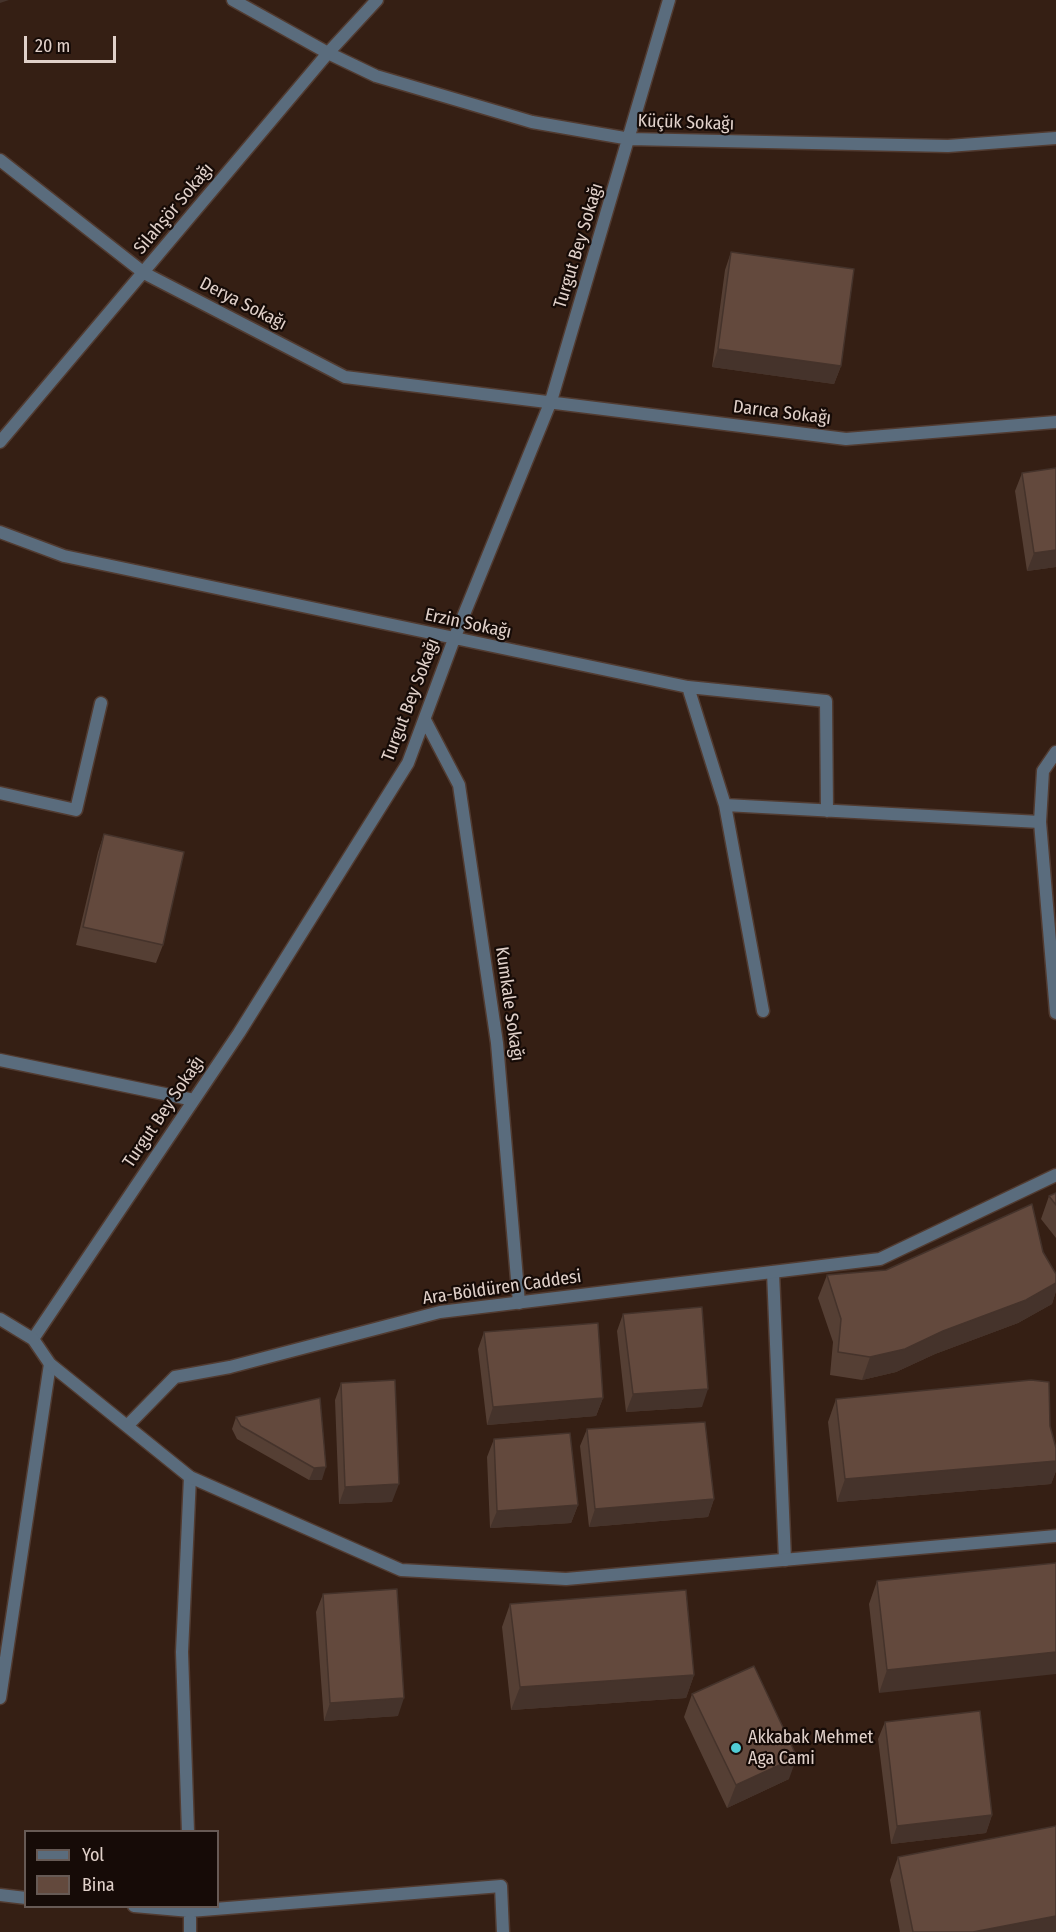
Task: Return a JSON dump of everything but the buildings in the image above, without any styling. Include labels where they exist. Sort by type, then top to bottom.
[{"type":"street","name":"Küçük Sokağı","points":[[233,0],[328,53],[376,76],[532,122],[630,139],[948,146],[1056,138]]},
{"type":"street","name":"Silahşör Sokağı","points":[[0,442],[328,53],[377,0]]},
{"type":"street","name":"Turgut Bey Sokağı","points":[[33,1339],[194,1100],[408,763],[454,639],[551,401],[630,139],[669,0]]},
{"type":"street","name":"Derya Sokağı","points":[[0,160],[144,273],[345,377],[505,399]]},
{"type":"street","name":"Darıca Sokağı","points":[[505,399],[551,401],[846,439],[1056,422]]},
{"type":"street","name":"Erzin Sokağı","points":[[0,532],[64,556],[688,687],[826,701],[827,811]]},
{"type":"street","points":[[688,687],[725,805],[763,1011]]},
{"type":"street","points":[[0,793],[76,810],[101,703]]},
{"type":"street","name":"Kumkale Sokağı","points":[[424,720],[459,785],[497,1043],[519,1302]]},
{"type":"street","points":[[1056,752],[1043,771],[1040,822],[1056,1013]]},
{"type":"street","points":[[725,805],[1040,822]]},
{"type":"street","points":[[0,1060],[194,1100]]},
{"type":"street","name":"Ara-Böldüren Caddesi","points":[[127,1426],[175,1377],[230,1367],[440,1312],[880,1259],[1056,1175]]},
{"type":"street","points":[[772,1272],[785,1560]]},
{"type":"street","points":[[0,1319],[33,1339],[50,1364],[190,1477],[401,1570],[566,1580],[1056,1536]]},
{"type":"street","points":[[0,1698],[50,1364]]},
{"type":"street","points":[[188,1830],[182,1652],[190,1477]]},
{"type":"street","points":[[219,1907],[501,1886],[503,1932]]},
{"type":"street","points":[[0,1895],[24,1898]]},
{"type":"street","points":[[171,1908],[190,1909],[190,1932]]},
{"type":"place","name":"Akkabak Mehmet Aga Cami","points":[[736,1748]]}]
